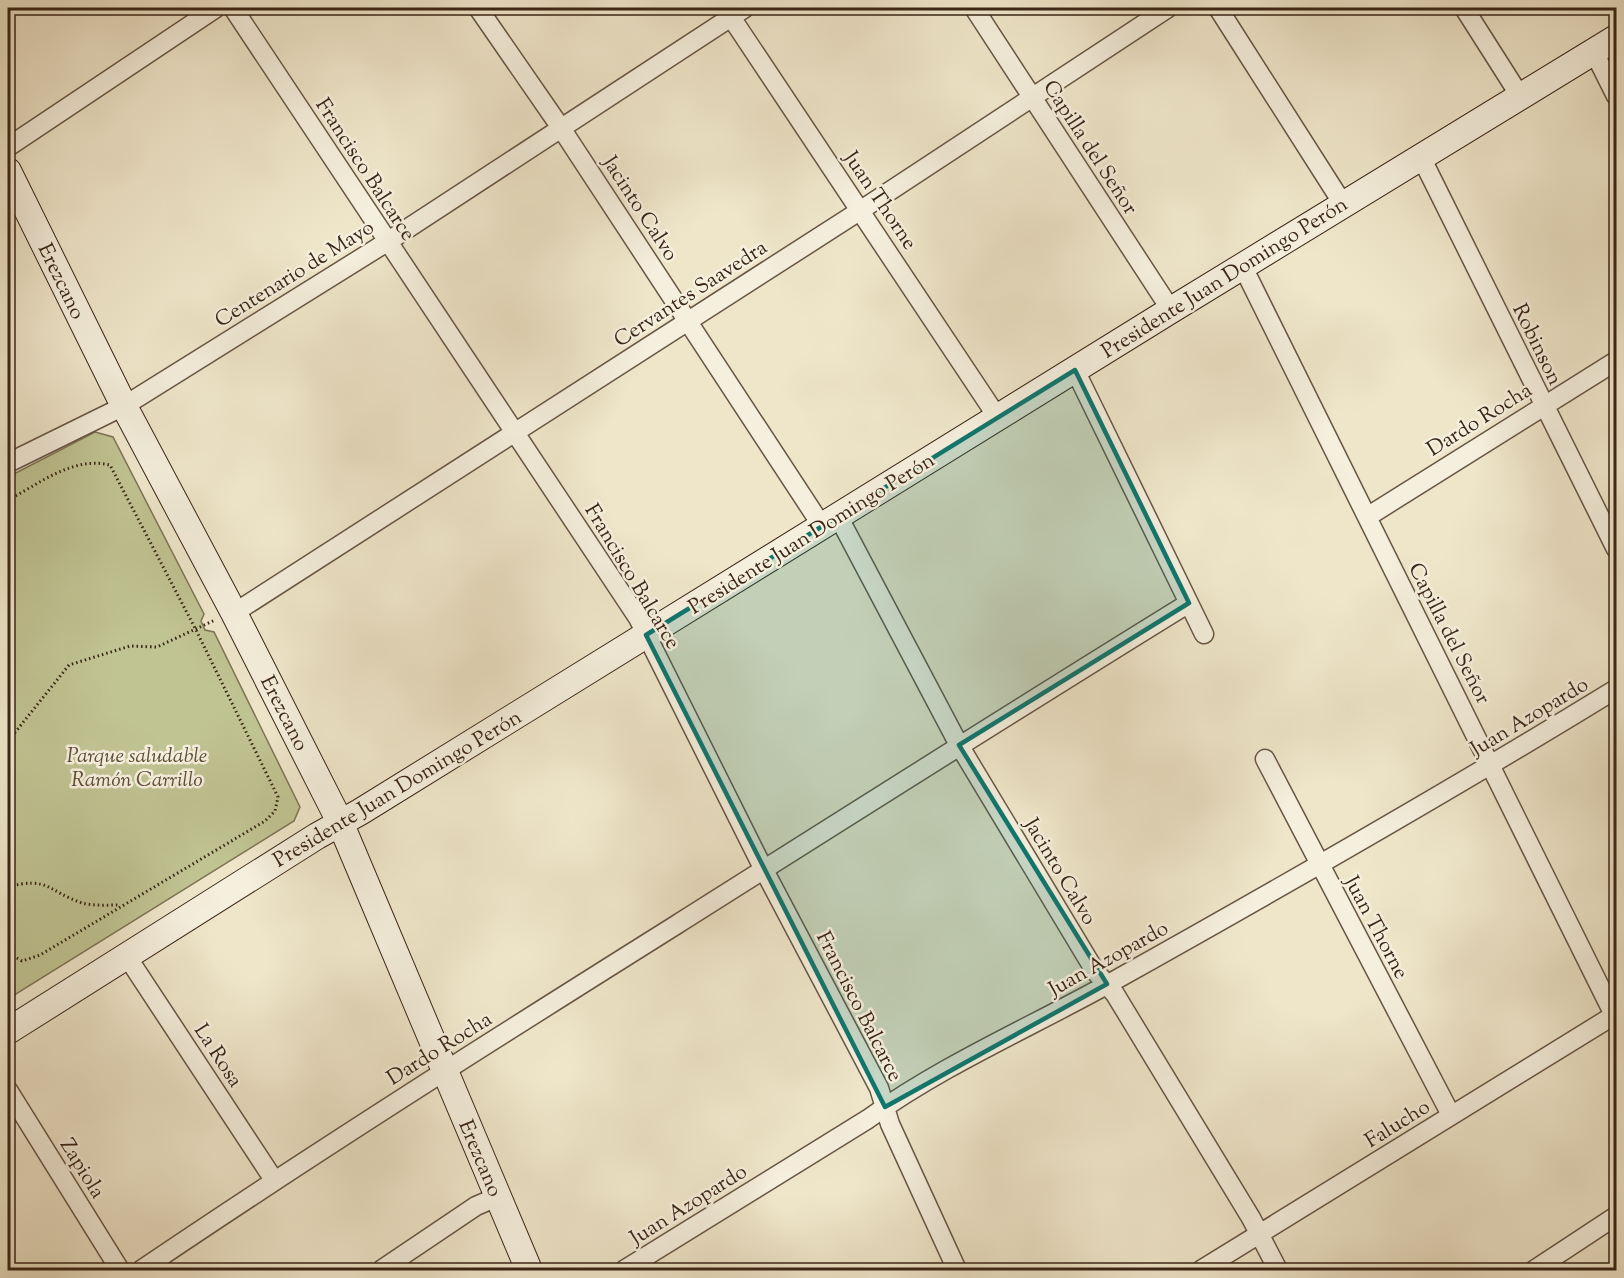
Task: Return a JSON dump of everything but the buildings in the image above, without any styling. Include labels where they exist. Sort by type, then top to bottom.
[{"type":"street","points":[[8,147],[216,8]]},
{"type":"street","name":"Francisco Balcarce","points":[[233,8],[514,431],[646,635],[764,870],[879,1088],[885,1107],[957,1270]]},
{"type":"street","name":"Jacinto Calvo","points":[[478,8],[561,128],[688,322],[830,521],[959,745],[1095,971],[1107,984],[1259,1234],[1278,1270]]},
{"type":"street","name":"Capilla del Señor","points":[[974,8],[1171,310]]},
{"type":"street","name":"Cervantes Saavedra","points":[[234,613],[861,210],[1168,8]]},
{"type":"street","points":[[1218,8],[1343,204]]},
{"type":"street","points":[[1464,8],[1520,96]]},
{"type":"street","name":"Centenario de Mayo","points":[[8,463],[124,406],[387,242],[734,11]]},
{"type":"street","name":"Juan Thorne","points":[[734,11],[998,418]]},
{"type":"street","name":"Presidente Juan Domingo Perón","points":[[8,1031],[340,822],[360,812],[1343,204],[1617,38]]},
{"type":"street","points":[[1594,52],[1617,96]]},
{"type":"street","name":"Robinson","points":[[1421,157],[1617,549]]},
{"type":"street","name":"Erezcano","points":[[8,171],[124,406],[234,613],[340,822],[529,1270]]},
{"type":"street","name":"Capilla del Señor","points":[[1243,267],[1616,1016]]},
{"type":"street","name":"Dardo Rocha","points":[[1367,517],[1543,405],[1617,361]]},
{"type":"street","points":[[1075,370],[1204,634]]},
{"type":"street","name":"Dardo Rocha","points":[[141,1270],[274,1180],[444,1071],[959,745],[1189,603]]},
{"type":"street","name":"Juan Azopardo","points":[[624,1270],[902,1095],[1107,984],[1319,865],[1491,766],[1617,689]]},
{"type":"street","name":"Juan Thorne","points":[[1265,759],[1451,1115]]},
{"type":"street","name":"La Rosa","points":[[126,955],[274,1180]]},
{"type":"street","name":"Falucho","points":[[1201,1270],[1616,1016]]},
{"type":"street","name":"Zapiola","points":[[8,1090],[120,1270]]},
{"type":"street","points":[[381,1270],[476,1206],[498,1197]]},
{"type":"street","points":[[1534,1270],[1617,1216]]},
{"type":"path","points":[[8,500],[77,464],[94,461],[110,465],[196,630],[278,797],[275,811],[265,821],[40,955],[22,961],[8,953]]},
{"type":"path","points":[[9,740],[69,665],[130,646],[157,647],[203,625]]},
{"type":"path","points":[[8,887],[27,882],[48,884],[83,903],[121,906]]},
{"type":"highlighted area","points":[[1075,370],[1189,603],[959,745],[1107,984],[885,1107],[646,635]]},
{"type":"green space","name":"Parque saludable Ramón Carrillo","points":[[95,432],[113,437],[204,614],[201,621],[205,630],[214,632],[300,807],[294,821],[8,999],[8,477]]}]
